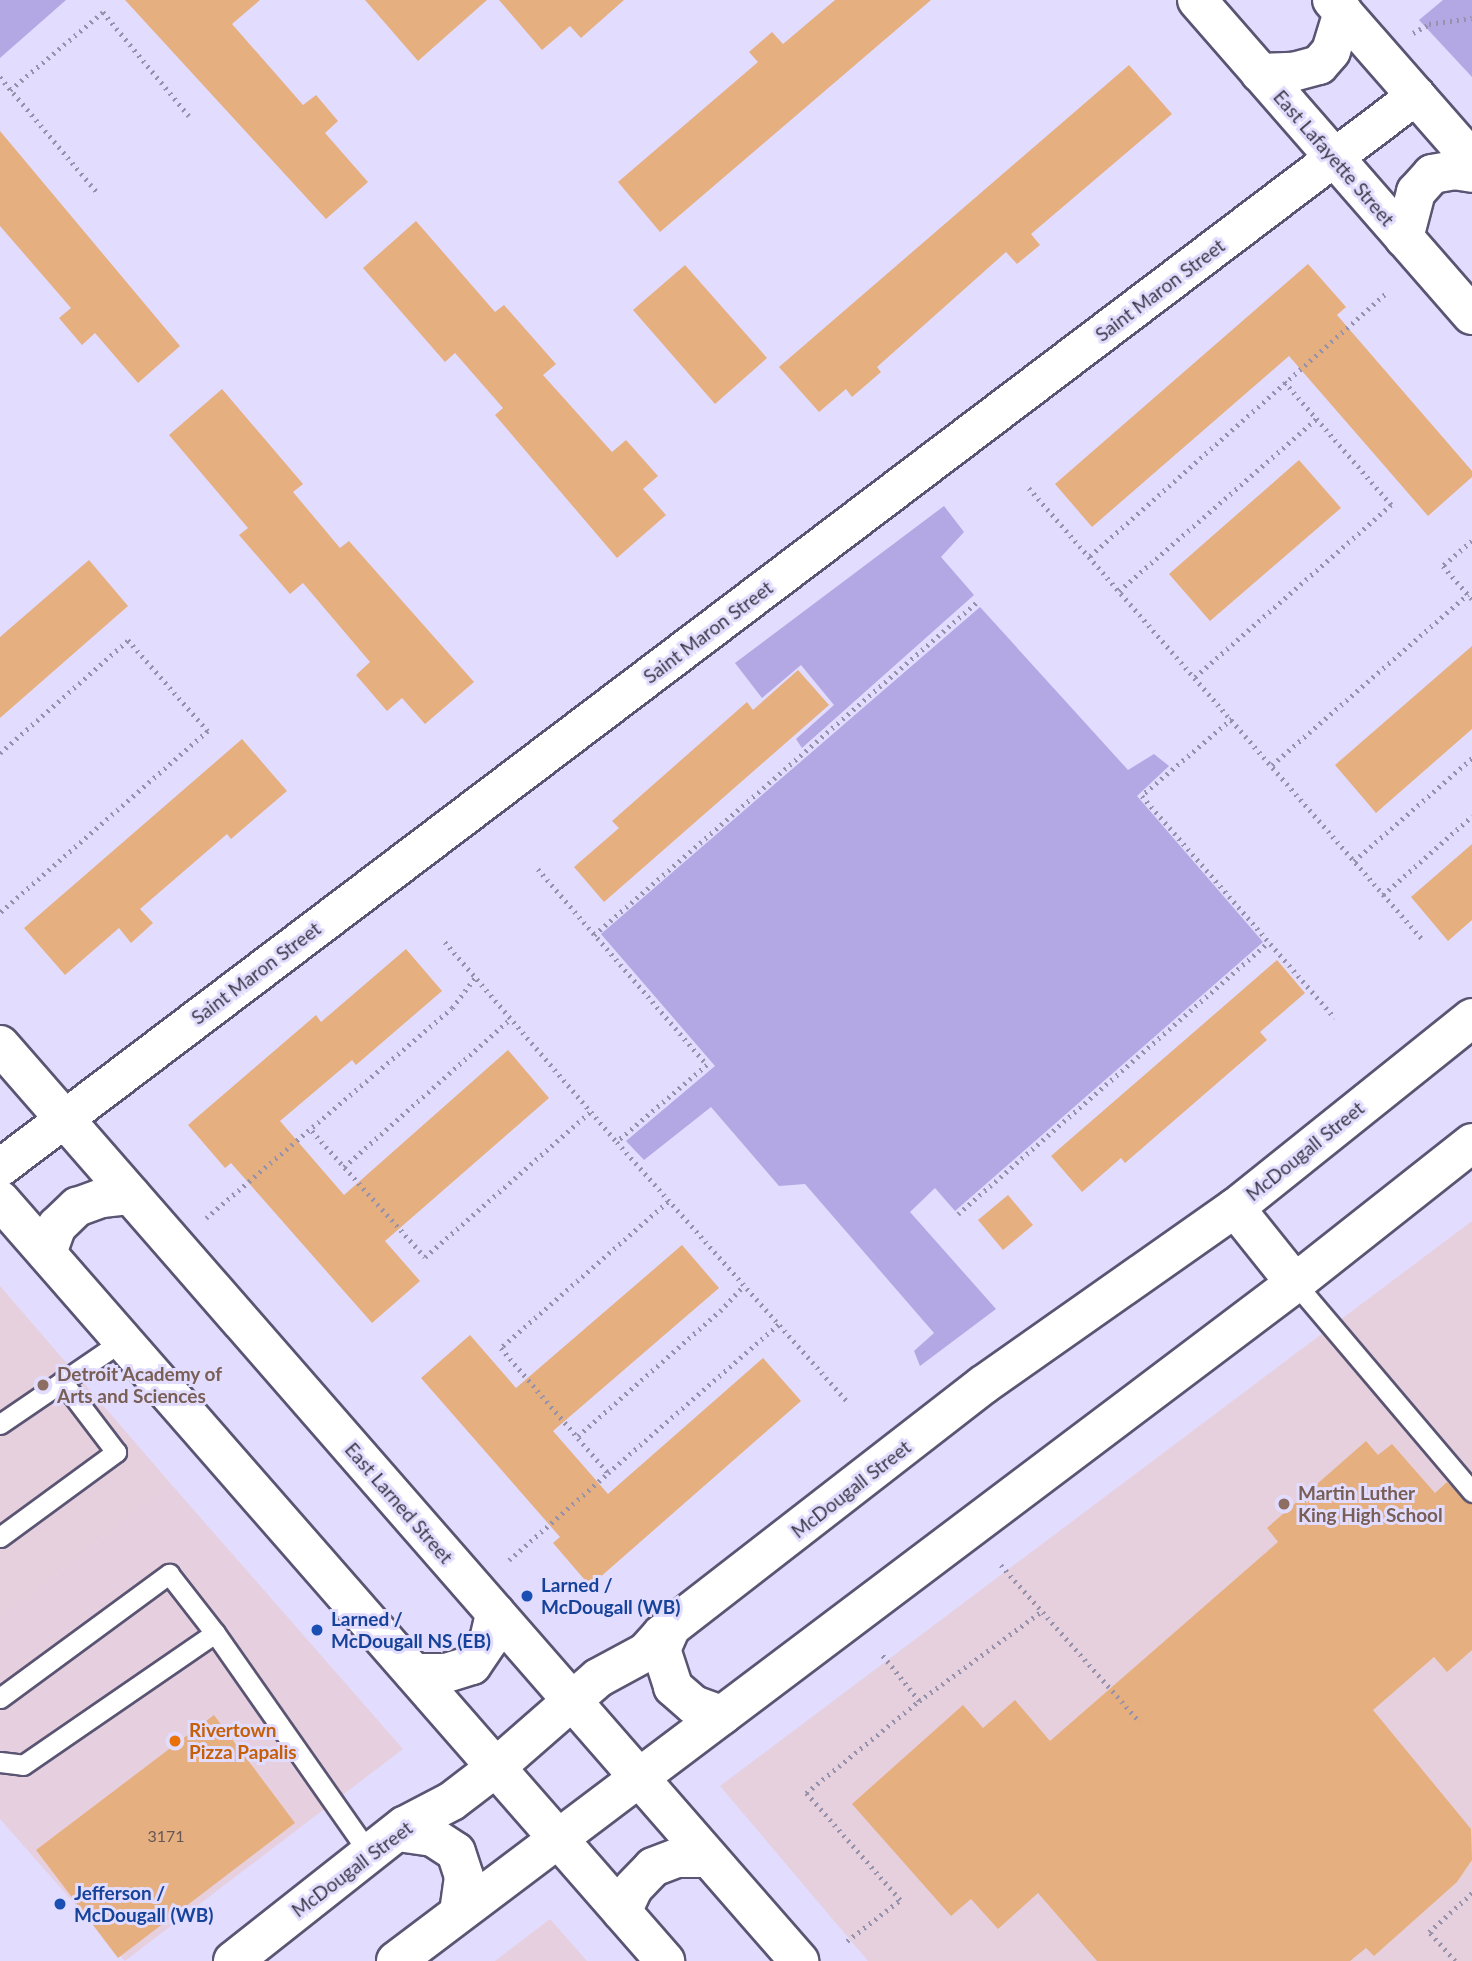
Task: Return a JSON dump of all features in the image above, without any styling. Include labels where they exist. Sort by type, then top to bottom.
[{"type":"street","name":"East Lafayette Street","points":[[1197,0],[1472,315]]},
{"type":"street","points":[[1261,73],[1293,72],[1320,65],[1331,51],[1338,6]]},
{"type":"street","points":[[1338,6],[1472,160]]},
{"type":"street","name":"Saint Maron Street","points":[[0,1167],[1416,95]]},
{"type":"street","points":[[1404,238],[1416,192],[1432,174],[1454,170],[1472,173]]},
{"type":"street","name":"McDougall Street","points":[[233,1961],[384,1843],[452,1801],[495,1768],[598,1678],[646,1652],[671,1627],[983,1385],[1235,1208],[1472,1018]]},
{"type":"street","name":"East Larned Street","points":[[0,1045],[799,1961]]},
{"type":"street","points":[[396,1961],[1295,1283],[1472,1143]]},
{"type":"street","points":[[47,1253],[57,1226],[77,1207],[103,1198],[131,1195]]},
{"type":"street","points":[[0,1200],[665,1961]]},
{"type":"street","points":[[1235,1208],[1295,1283]]},
{"type":"street","points":[[414,1673],[446,1673],[472,1665],[489,1640],[495,1613]]},
{"type":"street","points":[[671,1627],[661,1649],[673,1688],[694,1705],[722,1715]]},
{"type":"street","points":[[384,1843],[433,1837],[456,1852],[464,1877],[460,1913]]},
{"type":"street","points":[[622,1912],[633,1888],[653,1867],[677,1858],[708,1858]]},
{"type":"lane","points":[[1295,1283],[1472,1492]]},
{"type":"lane","points":[[0,1424],[123,1340]]},
{"type":"lane","points":[[0,1537],[116,1452],[62,1381]]},
{"type":"lane","points":[[0,1698],[169,1574],[384,1843]]},
{"type":"lane","points":[[0,1762],[23,1765],[215,1633]]},
{"type":"path","points":[[10,90],[103,12],[189,116]]},
{"type":"path","points":[[1417,29],[1472,18]]},
{"type":"path","points":[[0,77],[97,192]]},
{"type":"path","points":[[1090,556],[1385,294]]},
{"type":"path","points":[[1195,677],[1391,505],[1284,382]]},
{"type":"path","points":[[1119,591],[1317,419]]},
{"type":"path","points":[[1030,488],[1423,940]]},
{"type":"path","points":[[1272,765],[1470,596],[1443,566],[1472,541]]},
{"type":"path","points":[[594,935],[977,602]]},
{"type":"path","points":[[0,753],[128,640],[208,731],[0,913]]},
{"type":"path","points":[[1232,719],[1142,796],[1335,1018]]},
{"type":"path","points":[[1354,861],[1472,758]]},
{"type":"path","points":[[1383,895],[1472,816]]},
{"type":"path","points":[[538,869],[707,1065],[617,1142]]},
{"type":"path","points":[[445,942],[668,1202],[848,1402]]},
{"type":"path","points":[[958,1214],[1269,942]]},
{"type":"path","points":[[206,1218],[312,1131],[452,1008],[475,977]]},
{"type":"path","points":[[344,1167],[510,1019]]},
{"type":"path","points":[[312,1131],[425,1257],[590,1112]]},
{"type":"path","points":[[608,1473],[501,1348],[668,1202]]},
{"type":"path","points":[[578,1436],[720,1311],[743,1286]]},
{"type":"path","points":[[509,1560],[779,1324]]},
{"type":"path","points":[[1001,1565],[1140,1722]]},
{"type":"path","points":[[847,1941],[900,1900],[806,1793],[919,1701],[1042,1611]]},
{"type":"path","points":[[882,1655],[919,1701]]},
{"type":"path","points":[[1455,1961],[1429,1933],[1472,1893]]},
{"type":"shaded area","points":[[0,0],[66,0],[0,58]]},
{"type":"shaded area","points":[[1443,0],[1472,0],[1472,77],[1419,20]]},
{"type":"shaded area","points":[[944,506],[964,532],[941,557],[974,595],[802,748],[796,739],[834,705],[801,665],[762,698],[735,663]]},
{"type":"shaded area","points":[[980,607],[1128,770],[1154,754],[1169,766],[1137,796],[1263,942],[955,1211],[935,1188],[910,1212],[996,1309],[920,1366],[914,1351],[934,1333],[805,1184],[779,1186],[711,1107],[644,1160],[626,1141],[715,1066],[601,934]]},
{"type":"shaded area","name":"Martin Luther King High School","points":[[1472,1221],[1472,1961],[868,1961],[720,1786]]},
{"type":"shaded area","name":"Detroit Academy of Arts and Sciences","points":[[0,1286],[171,1484],[0,1620]]},
{"type":"shaded area","points":[[171,1484],[403,1749],[125,1961],[0,1819],[0,1620]]},
{"type":"shaded area","points":[[550,1919],[587,1961],[495,1961]]},
{"type":"building","points":[[125,0],[260,0],[232,24],[303,105],[316,95],[338,121],[325,133],[368,182],[326,219]]},
{"type":"building","points":[[365,0],[487,0],[418,61]]},
{"type":"building","points":[[499,0],[624,0],[581,38],[570,26],[542,50]]},
{"type":"building","points":[[835,0],[931,0],[660,232],[618,182],[758,62],[749,52],[772,32],[783,44]]},
{"type":"building","points":[[1129,65],[1172,114],[1031,234],[1040,245],[1017,264],[1006,252],[877,367],[881,372],[852,397],[846,389],[819,412],[779,367]]},
{"type":"building","points":[[0,131],[180,346],[138,383],[95,333],[82,345],[59,318],[71,308],[0,226]]},
{"type":"building","points":[[416,221],[495,312],[504,305],[556,364],[543,375],[612,452],[626,440],[658,476],[643,489],[666,515],[617,558],[495,415],[503,408],[455,353],[445,362],[363,268]]},
{"type":"building","points":[[1308,264],[1346,307],[1337,315],[1472,471],[1472,477],[1428,516],[1289,356],[1092,527],[1055,484]]},
{"type":"building","points":[[685,265],[767,358],[715,404],[633,310]]},
{"type":"building","points":[[222,389],[303,484],[293,492],[340,548],[349,541],[474,682],[425,724],[402,698],[387,711],[356,675],[370,662],[303,583],[290,594],[239,535],[248,528],[169,435]]},
{"type":"building","points":[[1299,460],[1341,508],[1210,621],[1169,574]]},
{"type":"building","points":[[89,560],[128,606],[0,718],[0,637]]},
{"type":"building","points":[[1472,646],[1472,729],[1376,813],[1335,765]]},
{"type":"building","points":[[798,670],[829,705],[604,902],[574,867],[619,828],[612,821],[747,702],[753,710]]},
{"type":"building","points":[[242,739],[287,791],[231,839],[227,834],[140,909],[153,923],[131,943],[119,928],[65,975],[24,928]]},
{"type":"building","points":[[1472,844],[1472,920],[1448,941],[1411,897]]},
{"type":"building","points":[[406,949],[442,991],[356,1065],[352,1060],[280,1121],[344,1195],[508,1050],[549,1098],[385,1241],[420,1281],[372,1323],[231,1163],[225,1168],[188,1125],[316,1015],[321,1022]]},
{"type":"building","points":[[1277,960],[1305,993],[1260,1032],[1267,1040],[1125,1163],[1121,1158],[1082,1192],[1051,1156]]},
{"type":"building","points":[[1008,1195],[1033,1225],[1003,1250],[978,1220]]},
{"type":"building","points":[[682,1245],[719,1288],[553,1431],[608,1494],[763,1358],[801,1401],[590,1586],[553,1543],[560,1537],[421,1378],[470,1335],[516,1388]]},
{"type":"building","points":[[1366,1441],[1378,1455],[1392,1444],[1435,1493],[1447,1482],[1472,1504],[1472,1650],[1447,1672],[1434,1657],[1373,1710],[1471,1829],[1472,1860],[1457,1882],[1374,1956],[1366,1948],[1350,1961],[1097,1961],[1038,1893],[998,1929],[971,1899],[951,1916],[852,1804],[963,1705],[983,1728],[1015,1700],[1050,1741],[1278,1542],[1267,1528]]},
{"type":"building","points":[[214,1715],[295,1823],[118,1958],[36,1850]]},
{"type":"place","name":"Detroit Academy of Arts and Sciences","points":[[43,1385]]},
{"type":"place","name":"Martin Luther King High School","points":[[1284,1504]]},
{"type":"place","name":"Larned / McDougall (WB)","points":[[527,1596]]},
{"type":"place","name":"Larned / McDougall NS (EB)","points":[[317,1630]]},
{"type":"place","name":"Rivertown Pizza Papalis","points":[[175,1741]]},
{"type":"place","name":"Jefferson / McDougall (WB)","points":[[60,1904]]}]
